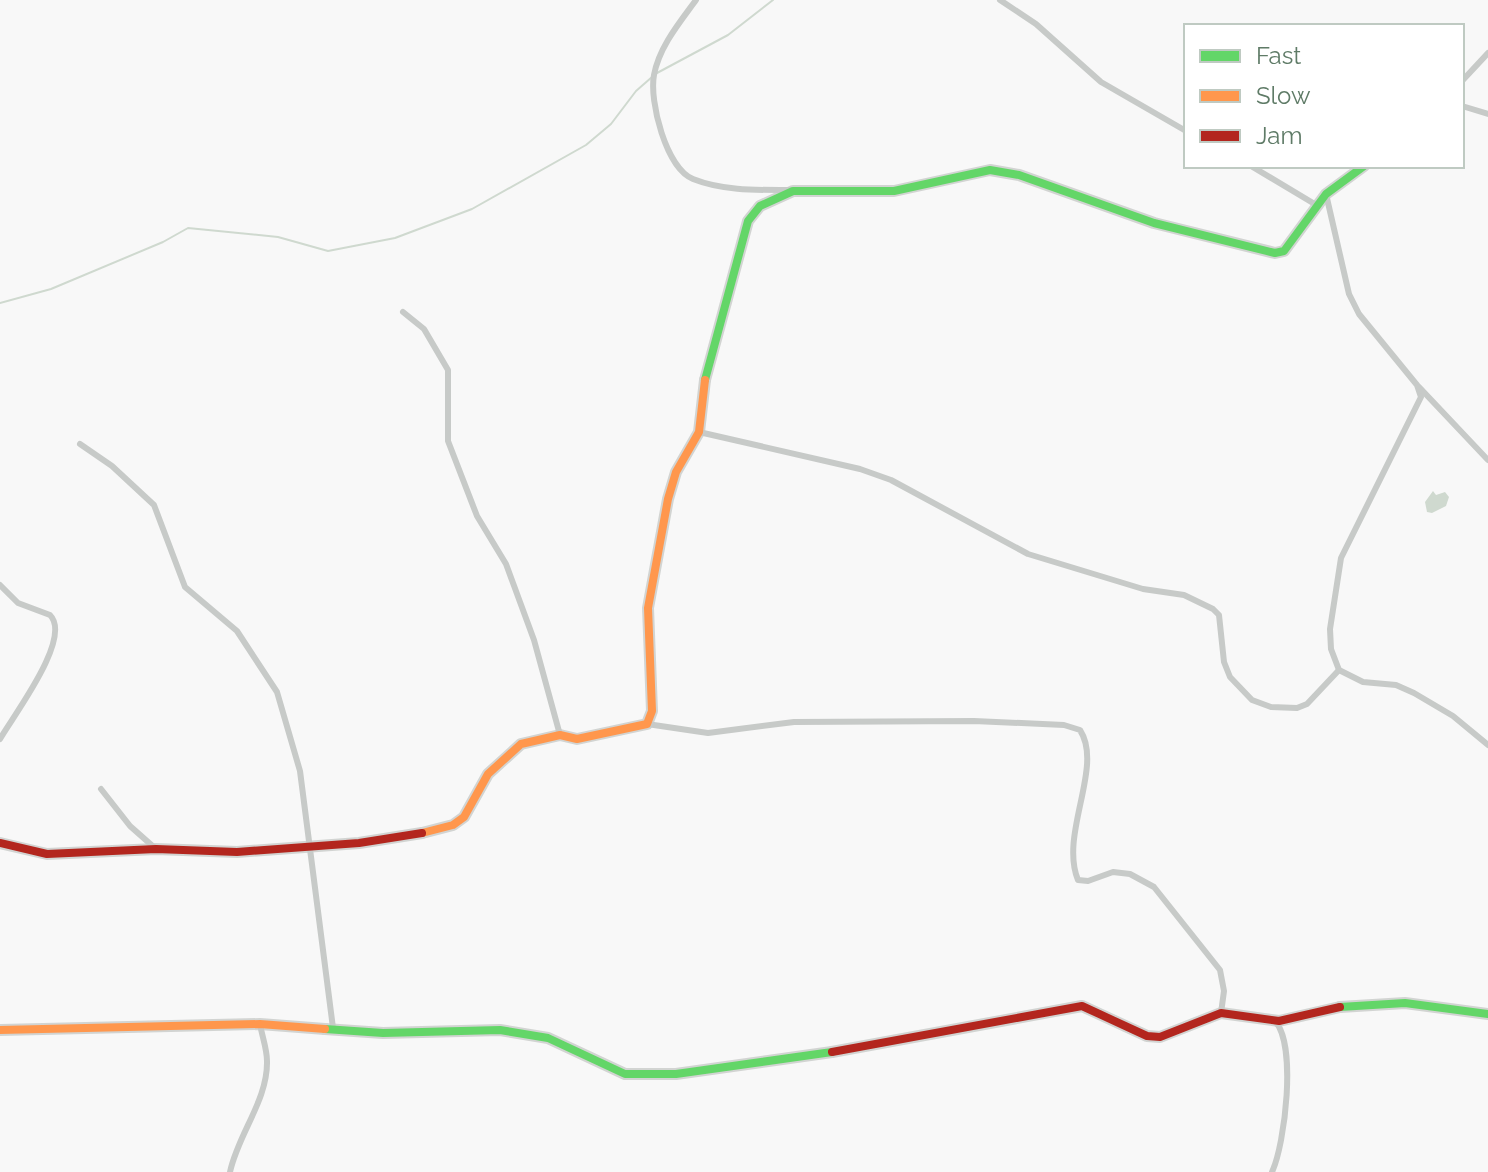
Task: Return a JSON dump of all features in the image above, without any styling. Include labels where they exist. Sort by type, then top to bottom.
[{"type":"street","points":[[696,0],[677,27],[654,75],[661,127],[670,158],[678,170],[691,178],[716,185],[793,191],[894,191],[973,171],[1002,171],[1154,223],[1275,253],[1284,251],[1326,194],[1361,168]]},
{"type":"street","points":[[1000,0],[1036,24],[1101,82],[1184,130]]},
{"type":"street","points":[[1464,79],[1488,53]]},
{"type":"street","points":[[1464,107],[1488,114]]},
{"type":"street","points":[[1254,168],[1318,206]]},
{"type":"street","points":[[647,724],[652,711],[648,652],[650,587],[672,485],[699,432],[704,382],[748,221],[760,206],[793,191]]},
{"type":"street","points":[[1326,194],[1341,270],[1359,314],[1417,385],[1488,460]]},
{"type":"street","points":[[403,312],[430,337],[448,370],[448,441],[477,516],[506,564],[534,640],[560,735]]},
{"type":"street","points":[[1417,385],[1421,397],[1418,408],[1396,441],[1341,558],[1330,629],[1333,659],[1339,670],[1363,682],[1396,685],[1414,693],[1453,716],[1488,745]]},
{"type":"street","points":[[699,432],[860,469],[909,488],[923,499],[941,504],[1028,554],[1143,589],[1184,595],[1204,604],[1219,615],[1224,662],[1230,677],[1241,693],[1261,704],[1297,708],[1307,704],[1339,670]]},
{"type":"street","points":[[80,444],[112,466],[154,505],[185,587],[237,631],[270,677],[294,743],[307,814],[308,848],[333,1028]]},
{"type":"street","points":[[0,585],[18,603],[50,615],[56,627],[53,647],[42,672],[0,739]]},
{"type":"street","points":[[0,843],[47,854],[156,849],[237,852],[359,843],[453,825],[474,805],[488,774],[512,752],[532,740],[560,735],[577,739],[647,724],[708,733],[794,722],[974,721],[1064,725],[1080,730],[1086,753],[1072,840],[1078,880],[1088,881],[1113,872],[1130,874],[1154,887],[1220,970],[1224,991],[1221,1013]]},
{"type":"street","points":[[101,789],[130,826],[156,849]]},
{"type":"street","points":[[0,1030],[260,1024],[383,1033],[500,1030],[548,1038],[625,1074],[649,1075],[840,1051],[1082,1006],[1153,1037],[1167,1036],[1221,1013],[1275,1021],[1328,1008],[1388,1003],[1488,1014]]},
{"type":"street","points":[[1272,1172],[1285,1113],[1285,1044],[1275,1021]]},
{"type":"street","points":[[230,1172],[241,1133],[266,1080],[267,1059],[260,1024]]},
{"type":"shaded area","points":[[1433,491],[1436,495],[1445,492],[1449,497],[1446,506],[1432,513],[1427,512],[1425,502]]},
{"type":"waterway","points":[[657,73],[728,35],[773,0]]},
{"type":"waterway","points":[[0,303],[51,289],[163,242],[188,228],[278,237],[328,251],[395,238],[472,209],[586,145],[611,124],[636,91],[652,77]]},
{"type":"traffic: fast","points":[[705,380],[748,221],[760,206],[793,191],[894,191],[990,170],[1019,175],[1154,223],[1275,253],[1284,251],[1326,194],[1361,168]]},
{"type":"traffic: fast","points":[[1340,1007],[1405,1003],[1488,1014]]},
{"type":"traffic: fast","points":[[325,1029],[383,1033],[500,1030],[548,1038],[625,1074],[676,1074],[832,1052]]},
{"type":"traffic: slow","points":[[422,833],[453,825],[464,817],[488,774],[521,744],[560,735],[577,739],[647,724],[652,711],[648,608],[668,499],[676,472],[699,432],[705,380]]},
{"type":"traffic: slow","points":[[0,1030],[260,1024],[325,1029]]},
{"type":"traffic: jam","points":[[0,843],[47,854],[156,849],[237,852],[359,843],[422,833]]},
{"type":"traffic: jam","points":[[832,1052],[1082,1006],[1147,1036],[1160,1037],[1221,1013],[1279,1021],[1340,1007]]}]
